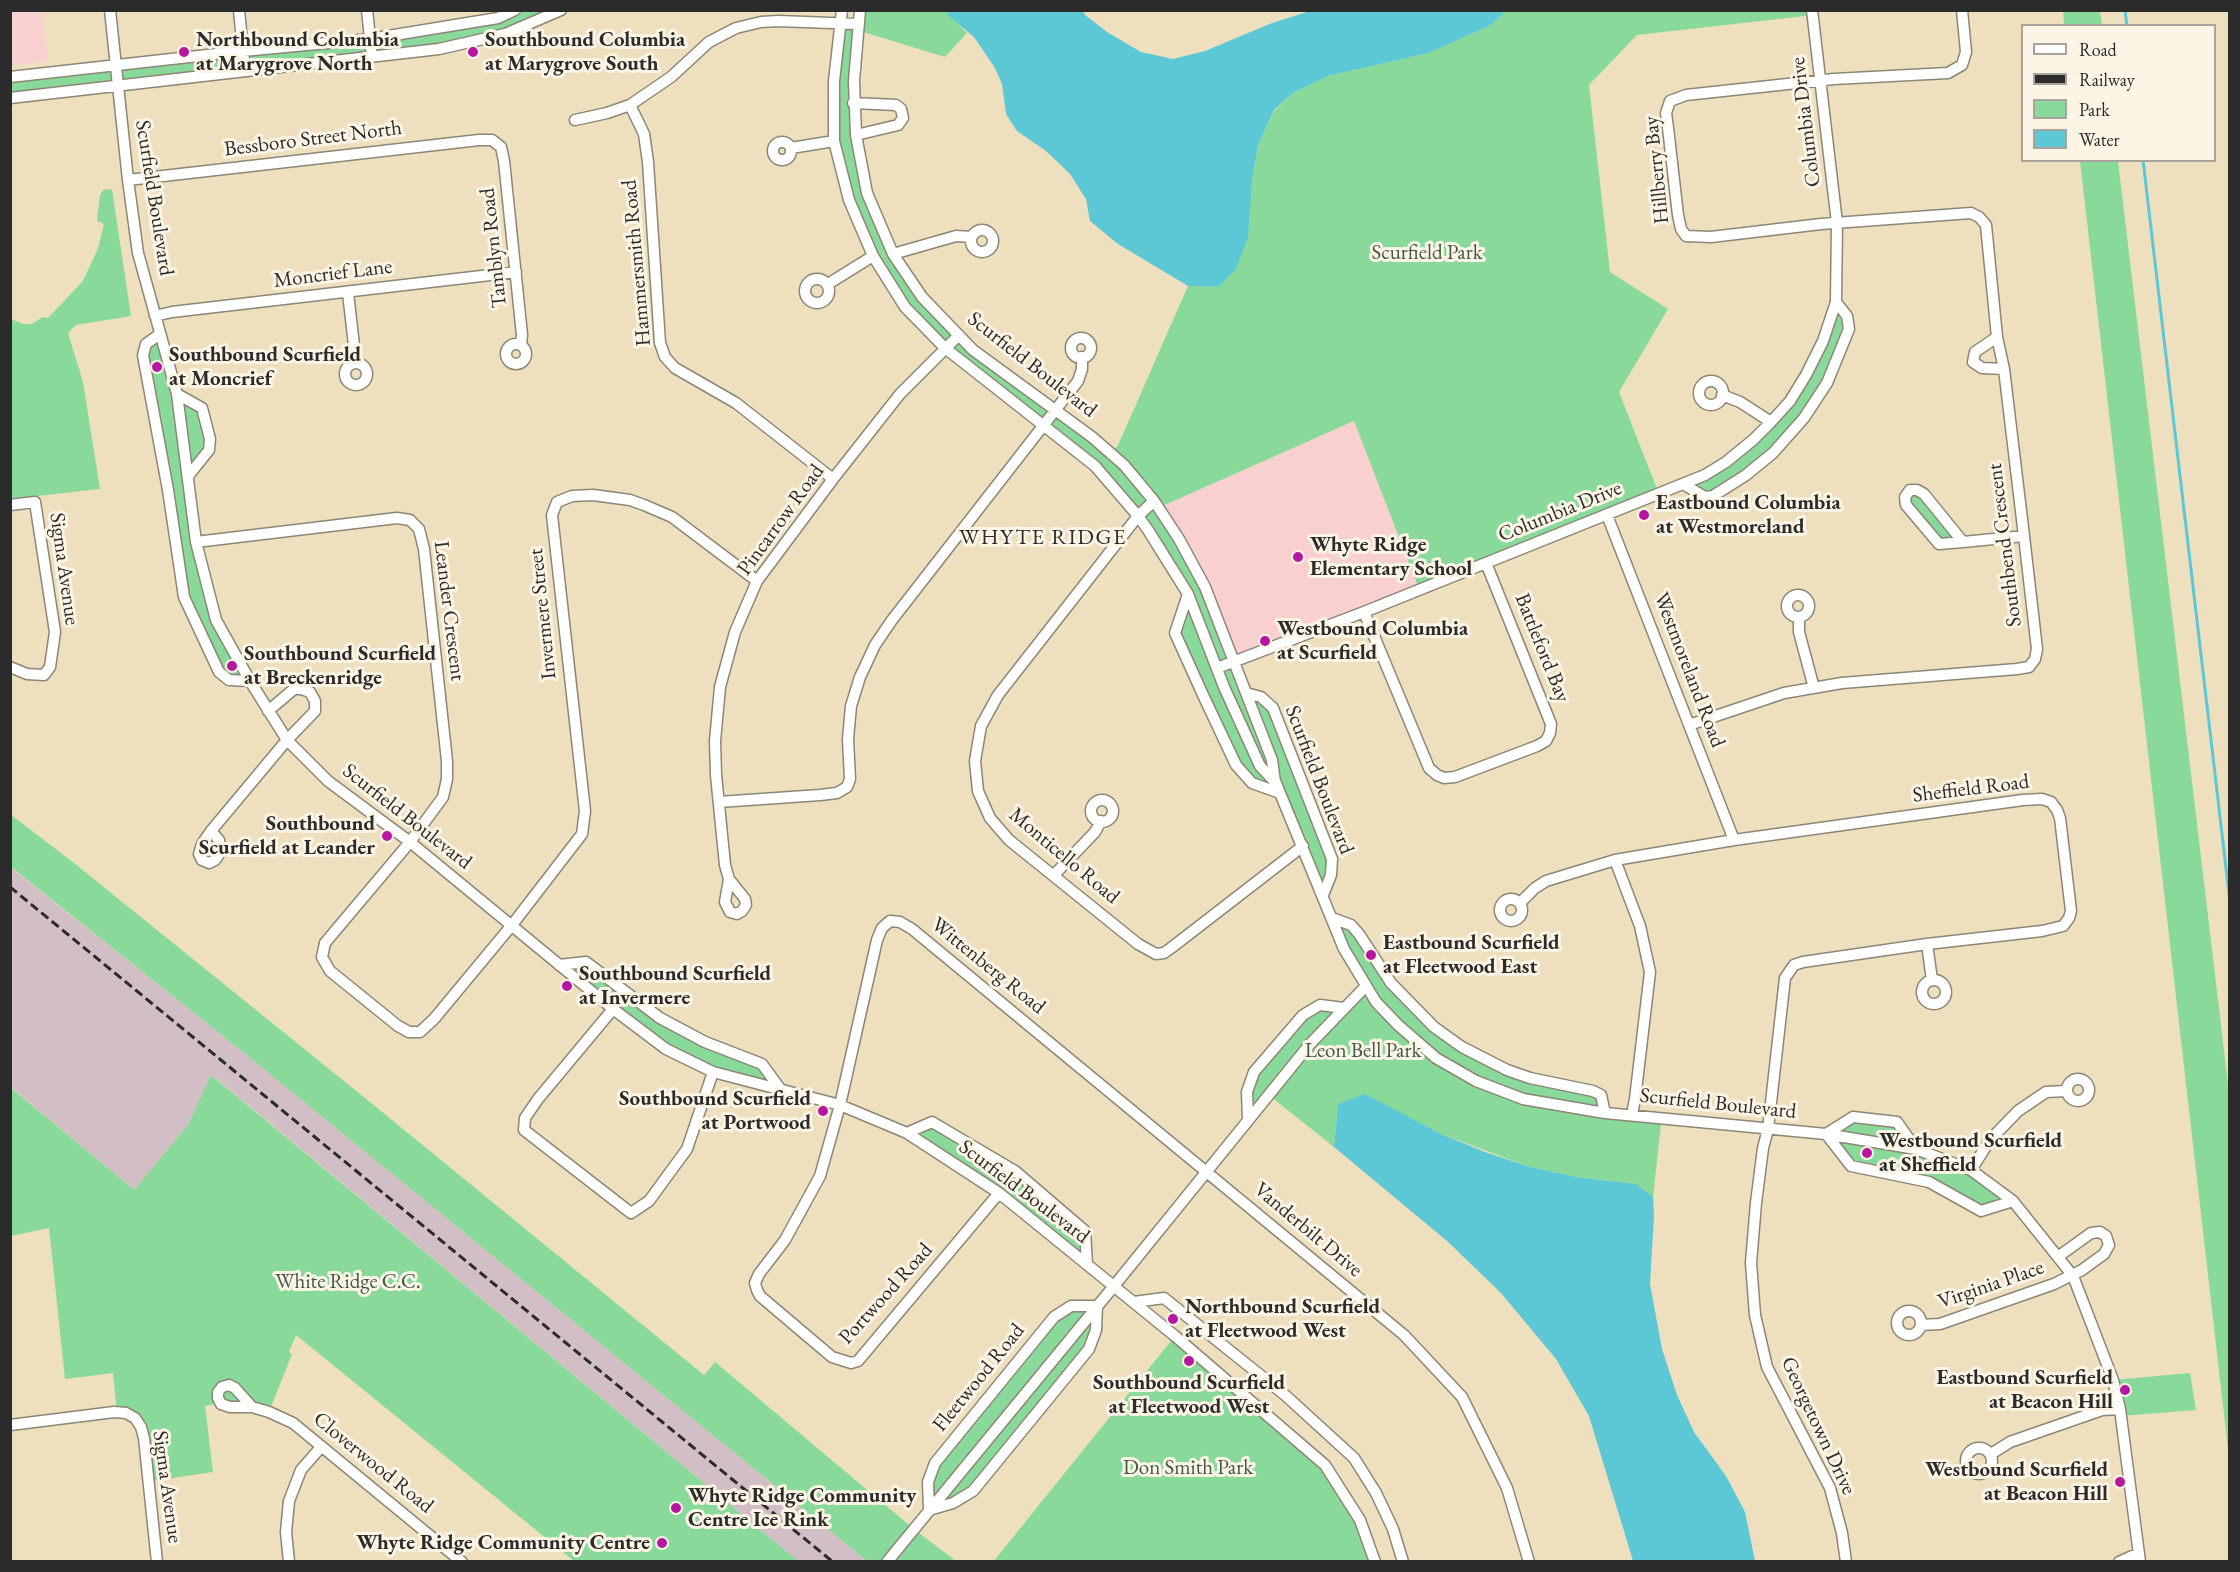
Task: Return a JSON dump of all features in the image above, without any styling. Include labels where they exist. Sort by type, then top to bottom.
[{"type":"street","name":"Scurfield Boulevard","points":[[110,10],[138,253],[177,394],[196,542],[216,620],[250,681],[287,740],[328,781],[410,842],[613,1009],[666,1049],[713,1072],[840,1105],[907,1133],[999,1193],[1134,1302],[1325,1465],[1360,1520],[1375,1562]]},
{"type":"street","points":[[239,10],[246,71]]},
{"type":"street","points":[[367,10],[372,57]]},
{"type":"street","points":[[10,77],[370,39],[514,10]]},
{"type":"street","points":[[10,98],[439,49],[505,34],[561,10]]},
{"type":"street","name":"Scurfield Boulevard","points":[[842,10],[834,81],[834,141],[849,200],[873,256],[905,307],[945,348],[1095,466],[1138,516],[1188,594],[1217,668],[1260,766],[1278,788]]},
{"type":"street","name":"Scurfield Boulevard","points":[[860,10],[853,102],[856,135],[867,193],[893,254],[922,297],[973,350],[1092,437],[1124,465],[1154,501],[1179,539],[1205,587],[1272,760],[1278,788],[1344,950],[1365,987],[1398,1025],[1436,1058],[1476,1081],[1523,1099],[1605,1113],[1827,1134],[1916,1149],[1971,1170],[2013,1201],[2073,1276],[2113,1380],[2120,1409],[2139,1557]]},
{"type":"street","name":"Columbia Drive","points":[[1217,668],[1364,612],[1705,475],[1726,462],[1753,440],[1790,401],[1823,341],[1836,302],[1837,223],[1812,10]]},
{"type":"street","points":[[1821,80],[1948,72],[1962,65],[1966,52],[1962,10]]},
{"type":"street","points":[[497,14],[505,34]]},
{"type":"street","points":[[575,120],[630,105],[671,77],[709,42],[736,28],[761,22],[778,21],[858,24]]},
{"type":"street","name":"Hillberry Bay","points":[[1821,80],[1678,97],[1670,101],[1666,113],[1678,214],[1681,229],[1686,236],[1711,237],[1837,223]]},
{"type":"street","points":[[853,102],[896,105],[901,109],[903,118],[898,125],[856,135]]},
{"type":"street","name":"Hammersmith Road","points":[[630,105],[644,134],[648,162],[660,342],[665,357],[675,368],[736,403],[833,479]]},
{"type":"street","name":"Bessboro Street North","points":[[128,180],[479,140],[492,140],[501,147]]},
{"type":"street","points":[[791,148],[834,141]]},
{"type":"street","name":"Tamblyn Road","points":[[501,147],[516,272],[522,335],[520,345]]},
{"type":"street","name":"Southbend Crescent","points":[[1689,725],[1784,693],[1842,682],[2029,667],[2035,660],[2037,649],[2004,369],[1997,336],[1986,225],[1979,217],[1971,213],[1837,223]]},
{"type":"street","points":[[893,254],[956,236],[972,237]]},
{"type":"street","points":[[828,284],[873,256]]},
{"type":"street","name":"Moncrief Lane","points":[[155,316],[172,312],[516,272]]},
{"type":"street","points":[[348,293],[356,363]]},
{"type":"street","name":"Columbia Drive","points":[[1683,484],[1705,497],[1713,496],[1746,475],[1773,453],[1804,418],[1827,384],[1849,329],[1847,316],[1836,302]]},
{"type":"street","points":[[160,334],[146,344],[143,355],[168,490],[184,597],[219,672],[229,680],[250,681]]},
{"type":"street","name":"Pincarrow Road","points":[[729,879],[725,865],[715,741],[720,687],[735,632],[757,580],[900,394],[958,335]]},
{"type":"street","points":[[1997,336],[1974,352],[1973,362],[1982,368],[2004,369]]},
{"type":"street","points":[[719,802],[820,795],[837,793],[847,787],[850,779],[848,739],[851,706],[860,677],[875,645],[1078,381],[1082,369],[1082,357]]},
{"type":"street","points":[[177,394],[202,408],[207,420],[210,440],[209,450],[189,475]]},
{"type":"street","points":[[1722,395],[1740,402],[1771,422]]},
{"type":"street","points":[[1963,542],[1924,495],[1917,490],[1910,490],[1905,498],[1906,505],[1939,544],[1963,542],[2024,536]]},
{"type":"street","name":"Invermere Street","points":[[512,925],[582,834],[585,810],[553,528],[552,515],[557,502],[572,496],[593,495],[630,500],[644,505],[672,517],[757,580]]},
{"type":"street","name":"Monticello Road","points":[[1154,501],[1138,516],[998,694],[981,726],[975,761],[978,791],[990,818],[1009,840],[1138,944],[1156,954],[1164,953],[1171,948],[1303,846]]},
{"type":"street","name":"Sigma Avenue","points":[[10,505],[35,502],[55,632],[51,667],[44,675],[27,674],[10,667]]},
{"type":"street","name":"Westmoreland Road","points":[[1607,514],[1734,840]]},
{"type":"street","name":"Leander Crescent","points":[[196,542],[397,518],[410,520],[419,529],[426,573],[447,761],[447,779],[443,798],[410,842]]},
{"type":"street","name":"Battleford Bay","points":[[1364,612],[1429,768],[1437,775],[1444,778],[1455,777],[1537,746],[1545,741],[1550,733],[1551,724],[1486,563]]},
{"type":"street","name":"Scurfield Boulevard","points":[[1188,594],[1175,633],[1203,695],[1236,765],[1252,783],[1278,788]]},
{"type":"street","points":[[1798,617],[1799,632],[1814,688]]},
{"type":"street","points":[[211,831],[287,740],[315,711],[313,696],[305,690],[294,689],[268,711]]},
{"type":"street","name":"Scurfield Boulevard","points":[[1246,693],[1261,697],[1273,708],[1332,859],[1331,875],[1323,894]]},
{"type":"street","name":"Sheffield Road","points":[[1520,903],[1534,888],[1546,881],[1615,860],[1734,840],[2023,800],[2042,799],[2051,802],[2060,818],[2071,911],[2066,923],[2051,930],[1927,944],[1794,965],[1788,971],[1782,991],[1768,1129]]},
{"type":"street","points":[[1054,875],[1095,832],[1101,821]]},
{"type":"street","points":[[410,842],[336,929],[322,950],[322,957],[330,970],[398,1026],[409,1032],[420,1032],[434,1019],[512,925]]},
{"type":"street","points":[[1615,860],[1640,926],[1650,972],[1632,1114]]},
{"type":"street","points":[[1332,918],[1351,925],[1391,983],[1434,1027],[1462,1047],[1507,1070],[1530,1078],[1593,1090],[1600,1095],[1605,1113]]},
{"type":"street","name":"Wittenberg Road","points":[[840,1105],[877,940],[882,928],[890,921],[900,922],[912,929],[1207,1171]]},
{"type":"street","points":[[1927,944],[1932,980]]},
{"type":"street","points":[[559,965],[586,962],[660,1018],[705,1042],[762,1064],[781,1090]]},
{"type":"street","points":[[887,1562],[1310,1044],[1365,987]]},
{"type":"street","points":[[1248,1119],[1247,1092],[1254,1072],[1303,1015],[1320,1005],[1344,1008]]},
{"type":"street","points":[[613,1009],[538,1099],[525,1118],[524,1130],[631,1213],[649,1201],[687,1149],[713,1072]]},
{"type":"street","points":[[1971,1170],[1990,1140],[2018,1111],[2046,1092],[2066,1091]]},
{"type":"street","name":"Portwood Road","points":[[840,1105],[820,1176],[785,1240],[759,1274],[755,1283],[760,1296],[832,1357],[851,1363],[858,1360],[999,1193]]},
{"type":"street","points":[[1916,1149],[1897,1122],[1853,1117],[1827,1134],[1851,1166],[1929,1182],[1981,1211],[2013,1201]]},
{"type":"street","name":"Scurfield Boulevard","points":[[907,1133],[932,1122],[1015,1171],[1085,1231],[1087,1264]]},
{"type":"street","name":"Georgetown Drive","points":[[1768,1129],[1757,1192],[1751,1263],[1755,1315],[1767,1367],[1830,1488],[1842,1533],[1846,1562]]},
{"type":"street","name":"Vanderbilt Drive","points":[[1207,1171],[1404,1335],[1462,1398],[1507,1488],[1529,1562]]},
{"type":"street","name":"Virginia Place","points":[[1921,1325],[1940,1324],[2073,1276],[2104,1254],[2109,1245],[2106,1236],[2100,1232],[2091,1233],[2059,1257]]},
{"type":"street","points":[[1134,1302],[1164,1298],[1285,1395],[1354,1458],[1376,1493],[1393,1529],[1403,1562]]},
{"type":"street","name":"Fleetwood Road","points":[[929,1510],[928,1482],[935,1463],[1054,1317],[1071,1306],[1097,1306]]},
{"type":"street","points":[[929,1510],[953,1503],[973,1491],[1089,1349],[1096,1330],[1097,1306]]},
{"type":"street","name":"Cloverwood Road","points":[[252,1407],[293,1423],[462,1562]]},
{"type":"street","points":[[1990,1454],[2010,1442],[2102,1410],[2120,1409]]},
{"type":"street","name":"Sigma Avenue","points":[[10,1425],[114,1412],[126,1413],[135,1418],[144,1438],[157,1562]]},
{"type":"street","points":[[289,1562],[286,1532],[289,1501],[302,1470],[321,1447]]},
{"type":"street","points":[[2119,1562],[2139,1557]]},
{"type":"shaded area","points":[[10,11],[42,11],[48,61],[11,65]]},
{"type":"shaded area","name":"Whyte Ridge Elementary School","points":[[1354,421],[1419,589],[1234,661],[1160,507]]},
{"type":"shaded area","points":[[10,867],[233,1044],[867,1561],[798,1561],[212,1075],[188,1125],[134,1190],[11,1087]]},
{"type":"green space","points":[[515,11],[561,11],[505,34],[439,49],[11,98],[10,77],[370,39]]},
{"type":"green space","name":"Scurfield Park","points":[[860,11],[945,11],[967,33],[945,57],[860,31],[853,103],[867,193],[893,254],[922,297],[973,350],[1112,454],[1119,443],[1188,286],[1218,287],[1252,180],[1258,146],[1274,111],[1293,93],[1328,76],[1429,53],[1491,25],[1506,11],[1813,11],[1814,15],[1637,35],[1589,85],[1610,272],[1668,309],[1619,392],[1659,494],[1419,589],[1354,421],[1160,507],[1179,539],[1246,693],[1273,708],[1332,859],[1323,895],[1280,793],[1252,783],[1236,765],[1175,633],[1188,594],[1148,530],[1095,466],[962,364],[905,307],[873,256],[834,141],[841,22],[859,30]]},
{"type":"green space","points":[[2063,11],[2100,11],[2102,24],[2064,24]]},
{"type":"green space","points":[[2080,162],[2118,162],[2229,1092],[2229,1458]]},
{"type":"green space","points":[[112,189],[131,316],[76,325],[68,333],[83,382],[100,489],[11,499],[11,319],[23,324],[32,324],[43,317],[48,318],[83,281],[98,248],[104,224],[97,221],[100,195],[103,190]]},
{"type":"green space","points":[[1836,302],[1849,329],[1827,383],[1773,453],[1713,496],[1683,484],[1726,462],[1789,401]]},
{"type":"green space","points":[[160,334],[177,393],[202,408],[210,439],[189,475],[216,620],[250,681],[229,680],[184,597],[146,344]]},
{"type":"green space","points":[[1910,490],[1917,490],[1963,542],[1939,544],[1906,505]]},
{"type":"green space","points":[[10,814],[370,1102],[704,1375],[715,1362],[915,1530],[956,1561],[867,1561],[233,1044],[11,867]]},
{"type":"green space","name":"Leon Bell Park","points":[[1332,918],[1351,925],[1375,960],[1434,1027],[1483,1059],[1593,1091],[1605,1113],[1662,1115],[1653,1197],[1636,1184],[1576,1177],[1527,1166],[1441,1134],[1403,1115],[1338,1104],[1334,1147],[1270,1096],[1248,1119],[1254,1072],[1303,1015],[1320,1005],[1344,1007],[1365,987]]},
{"type":"green space","points":[[586,962],[660,1018],[762,1064],[781,1090],[713,1072],[666,1049],[559,965]]},
{"type":"green space","name":"White Ridge C.C.","points":[[211,1075],[798,1561],[574,1561],[296,1335],[289,1352],[292,1354],[269,1412],[220,1403],[205,1406],[213,1472],[146,1482],[138,1413],[117,1414],[113,1373],[65,1379],[49,1228],[11,1236],[10,1087],[134,1190],[188,1125]]},
{"type":"green space","points":[[1853,1117],[1897,1122],[1916,1149],[1971,1170],[2013,1201],[1981,1211],[1929,1181],[1851,1166],[1826,1134]]},
{"type":"green space","points":[[932,1122],[1015,1171],[1085,1231],[1087,1264],[999,1193],[907,1133]]},
{"type":"green space","points":[[1071,1306],[1097,1306],[1089,1349],[973,1491],[929,1510],[935,1463],[1054,1317]]},
{"type":"green space","name":"Don Smith Park","points":[[1175,1336],[1325,1465],[1360,1520],[1375,1562],[993,1562]]},
{"type":"green space","points":[[2190,1373],[2196,1410],[2120,1416],[2113,1380]]},
{"type":"water","points":[[945,11],[1083,11],[1107,32],[1141,52],[1173,59],[1205,51],[1272,23],[1310,11],[1506,11],[1491,25],[1429,53],[1328,76],[1293,93],[1274,110],[1258,146],[1252,180],[1248,237],[1236,269],[1218,287],[1188,286],[1118,244],[1090,221],[1086,199],[1070,174],[1046,151],[1017,131],[1006,114],[1002,84],[995,68],[974,37]]},
{"type":"water","points":[[1365,1094],[1441,1134],[1485,1152],[1527,1166],[1576,1177],[1636,1184],[1653,1197],[1650,1284],[1662,1349],[1677,1395],[1694,1432],[1726,1476],[1745,1512],[1755,1561],[1633,1561],[1589,1416],[1556,1359],[1500,1292],[1447,1241],[1334,1147],[1338,1104]]},
{"type":"waterway","points":[[2125,10],[2127,24]]},
{"type":"waterway","points":[[2143,162],[2230,902]]},
{"type":"railway","points":[[10,887],[833,1562]]},
{"type":"place","name":"Northbound Columbia at Marygrove North","points":[[184,52]]},
{"type":"place","name":"Southbound Columbia at Marygrove South","points":[[473,52]]},
{"type":"place","name":"Southbound Scurfield at Moncrief","points":[[157,367]]},
{"type":"place","name":"Eastbound Columbia at Westmoreland","points":[[1644,515]]},
{"type":"place","name":"Whyte Ridge Elementary School","points":[[1298,557]]},
{"type":"place","name":"Westbound Columbia at Scurfield","points":[[1265,641]]},
{"type":"place","name":"Southbound Scurfield at Breckenridge","points":[[232,666]]},
{"type":"place","name":"Southbound Scurfield at Leander","points":[[387,836]]},
{"type":"place","name":"Eastbound Scurfield at Fleetwood East","points":[[1371,955]]},
{"type":"place","name":"Southbound Scurfield at Invermere","points":[[567,986]]},
{"type":"place","name":"Southbound Scurfield at Portwood","points":[[823,1111]]},
{"type":"place","name":"Westbound Scurfield at Sheffield","points":[[1867,1153]]},
{"type":"place","name":"Northbound Scurfield at Fleetwood West","points":[[1173,1319]]},
{"type":"place","name":"Southbound Scurfield at Fleetwood West","points":[[1189,1361]]},
{"type":"place","name":"Eastbound Scurfield at Beacon Hill","points":[[2125,1390]]},
{"type":"place","name":"Westbound Scurfield at Beacon Hill","points":[[2120,1482]]},
{"type":"place","name":"Whyte Ridge Community Centre Ice Rink","points":[[676,1508]]},
{"type":"place","name":"Whyte Ridge Community Centre","points":[[662,1543]]},
{"type":"district","name":"WHYTE RIDGE","points":[[1043,538]]}]
